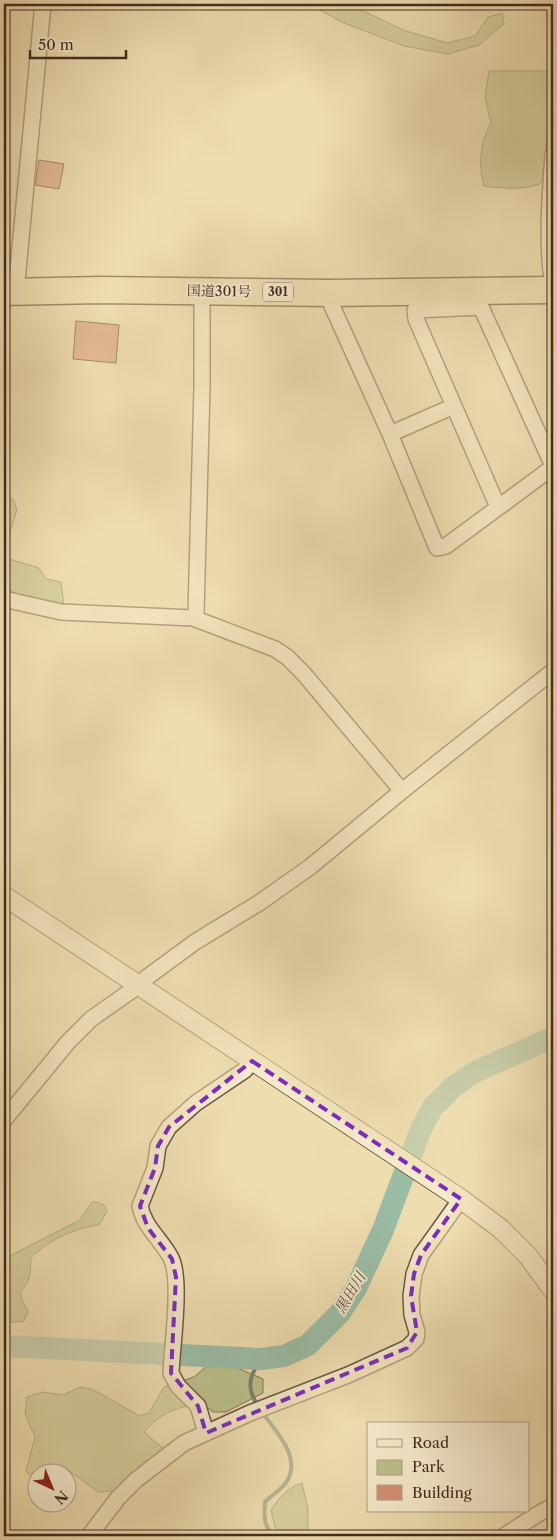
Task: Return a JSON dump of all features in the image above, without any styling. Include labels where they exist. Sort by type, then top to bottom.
[{"type":"highway","name":"国道301号","points":[[10,291],[330,292],[553,290]]},
{"type":"street","points":[[10,291],[43,4]]},
{"type":"street","points":[[553,155],[550,190],[550,270],[553,285]]},
{"type":"street","points":[[193,618],[196,613],[202,387],[202,291]]},
{"type":"street","points":[[330,292],[332,306],[390,434],[437,548],[446,546],[553,467],[481,307],[415,310],[416,319],[499,506]]},
{"type":"street","points":[[390,434],[454,406]]},
{"type":"street","points":[[4,599],[61,612],[193,618],[275,649],[287,657],[304,674],[402,791]]},
{"type":"street","points":[[4,1120],[68,1042],[91,1019],[195,942],[259,903],[310,867],[553,671]]},
{"type":"street","points":[[4,896],[461,1199],[501,1229],[522,1250],[553,1290]]},
{"type":"street","points":[[206,1433],[198,1406],[178,1386],[171,1373],[176,1277],[172,1260],[162,1243],[148,1228],[140,1206],[154,1174],[158,1146],[169,1127],[196,1103],[244,1070],[252,1061]]},
{"type":"street","points":[[89,1536],[118,1498],[136,1480],[175,1448],[250,1413],[407,1348],[416,1339],[417,1332],[412,1315],[411,1296],[414,1274],[421,1255],[461,1199]]},
{"type":"street","points":[[504,1536],[553,1506]]},
{"type":"highlighted area","points":[[252,1061],[461,1199],[421,1255],[414,1274],[411,1296],[417,1332],[407,1348],[206,1433],[198,1406],[171,1373],[176,1277],[172,1259],[148,1228],[140,1206],[155,1168],[158,1146],[169,1127]]},
{"type":"green space","points":[[308,4],[349,4],[403,30],[447,43],[475,36],[488,17],[502,13],[504,24],[479,45],[448,54],[404,46],[344,23]]},
{"type":"green space","points":[[489,71],[547,71],[553,83],[542,182],[537,185],[514,188],[484,186],[481,154],[484,138],[491,123],[485,97]]},
{"type":"green space","points":[[4,497],[13,499],[17,510],[4,550]]},
{"type":"green space","points":[[4,553],[6,558],[39,568],[46,579],[61,582],[64,606],[36,601],[10,591],[7,579],[4,576]]},
{"type":"green space","points":[[92,1202],[104,1205],[107,1211],[99,1225],[62,1236],[45,1246],[31,1258],[30,1274],[21,1294],[21,1298],[28,1311],[24,1321],[4,1323],[4,1259],[80,1220]]},
{"type":"green space","points":[[207,1366],[233,1366],[263,1379],[263,1393],[226,1412],[213,1412],[203,1404],[185,1407],[163,1415],[144,1432],[165,1450],[145,1462],[115,1491],[98,1492],[78,1477],[78,1462],[28,1462],[35,1437],[25,1414],[27,1397],[43,1392],[63,1395],[80,1387],[92,1389],[140,1416],[149,1413],[164,1387],[194,1377]]},
{"type":"green space","points":[[302,1483],[308,1509],[308,1536],[281,1536],[275,1527],[271,1510],[284,1494]]},
{"type":"building","points":[[39,160],[64,164],[59,189],[35,185]]},
{"type":"building","points":[[76,321],[119,325],[116,363],[73,359]]},
{"type":"waterway","name":"黒田川","points":[[4,1346],[261,1359],[284,1356],[308,1345],[340,1313],[356,1288],[383,1230],[421,1129],[433,1107],[453,1087],[475,1072],[553,1037]]},
{"type":"waterway","points":[[258,1406],[254,1400],[250,1382],[261,1359]]},
{"type":"waterway","points":[[262,1412],[286,1446],[291,1465],[290,1475],[285,1484],[265,1502],[265,1520],[274,1536]]}]
